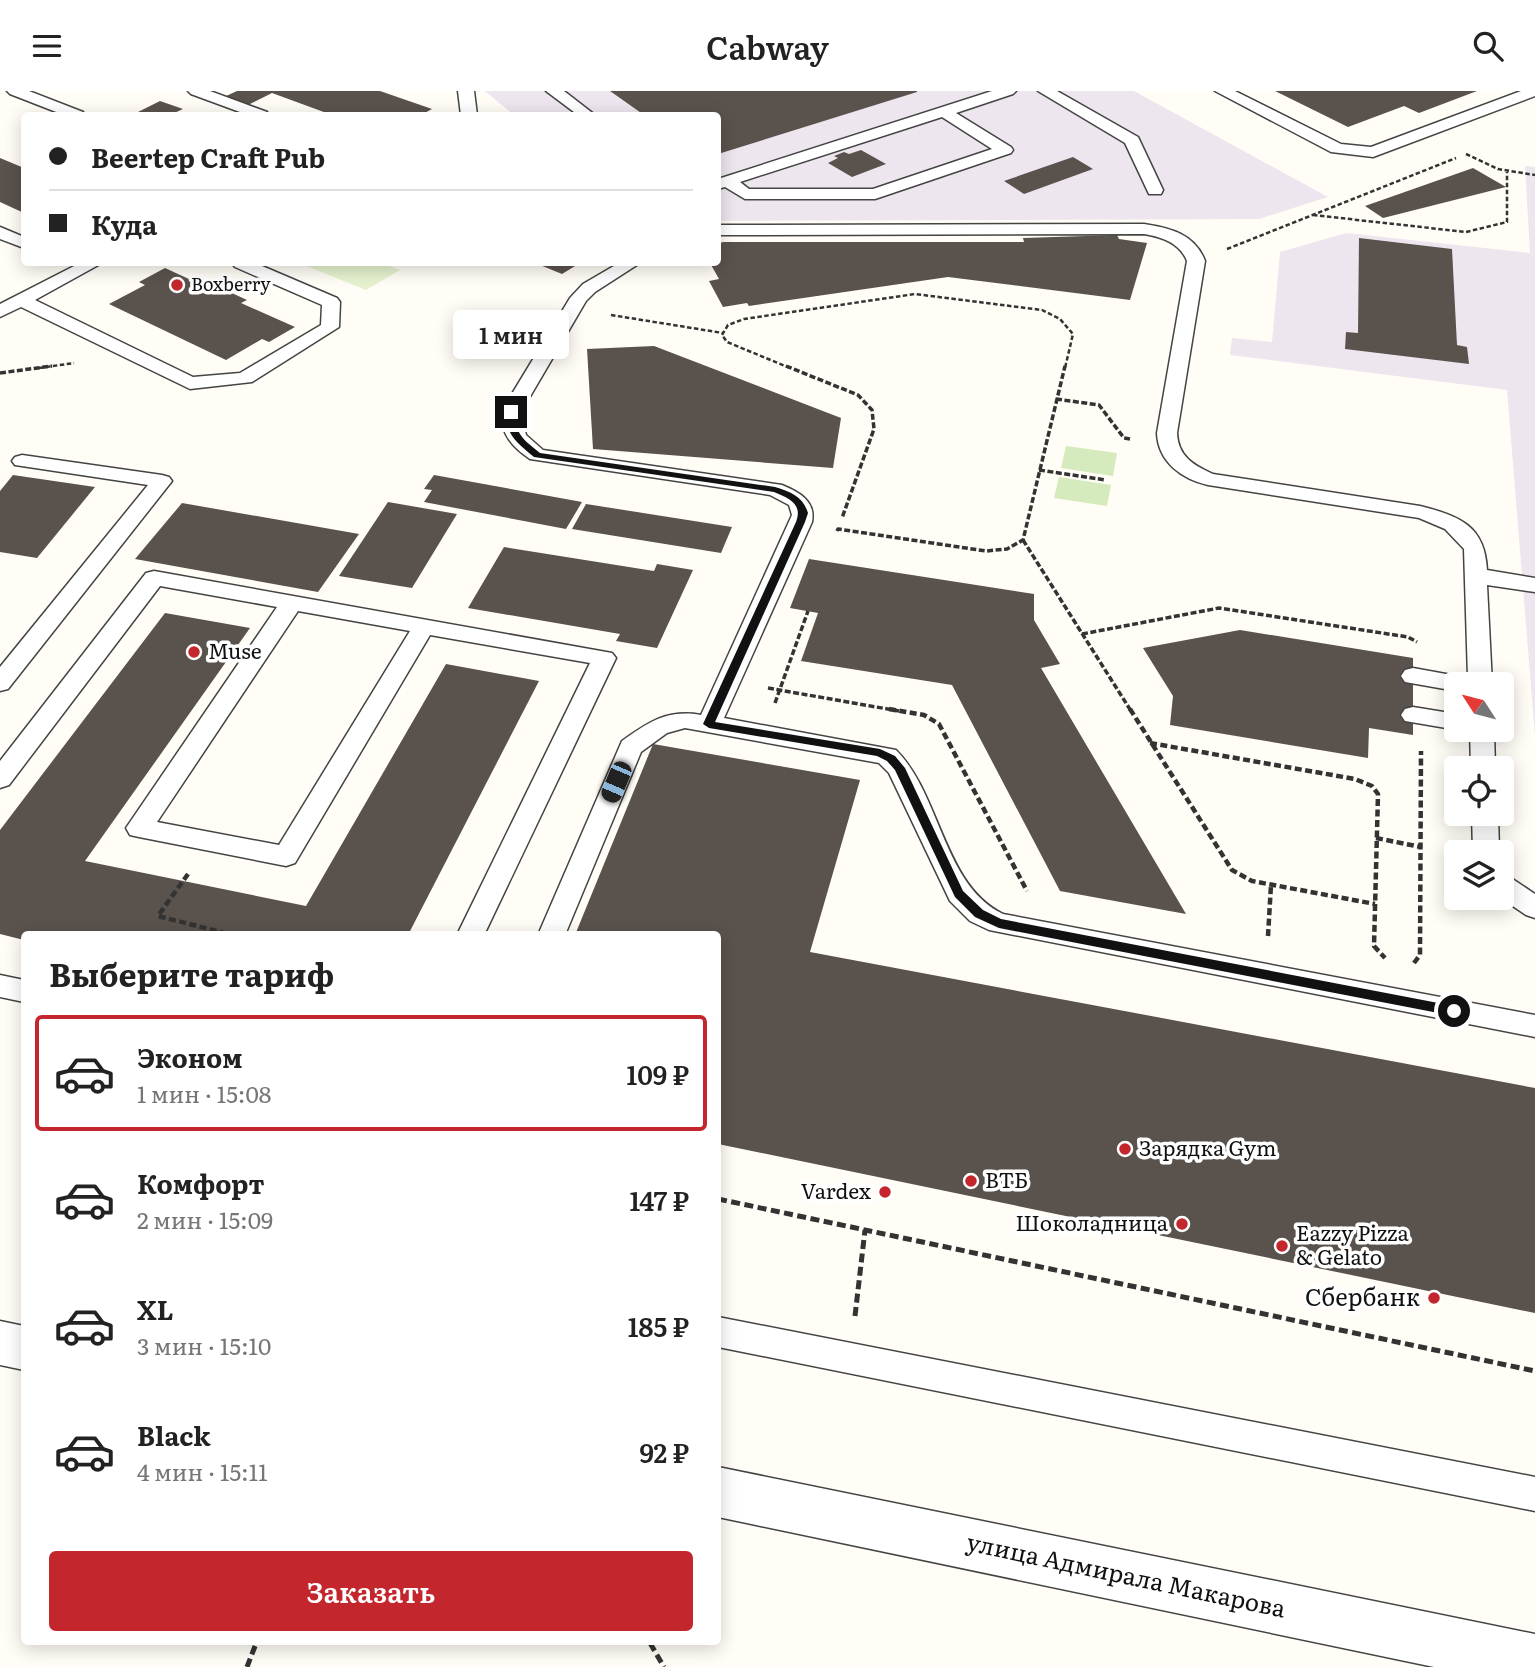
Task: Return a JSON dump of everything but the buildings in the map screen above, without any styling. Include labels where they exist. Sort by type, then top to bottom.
[{"type":"street","points":[[0,1343],[21,1347]]},
{"type":"street","name":"улица Адмирала Макарова","points":[[721,1493],[1535,1661]]},
{"type":"lane","points":[[15,91],[69,112]]},
{"type":"lane","points":[[196,91],[253,112]]},
{"type":"lane","points":[[466,91],[469,112]]},
{"type":"lane","points":[[554,91],[583,112]]},
{"type":"lane","points":[[722,182],[1008,91]]},
{"type":"lane","points":[[1046,91],[1132,140],[1154,190]]},
{"type":"lane","points":[[1223,91],[1337,149],[1373,152],[1535,91]]},
{"type":"lane","points":[[722,182],[745,194],[875,194],[1005,150],[944,111]]},
{"type":"lane","points":[[721,230],[1144,229],[1179,240],[1192,250],[1196,261],[1167,433],[1166,444],[1176,460],[1195,474],[1227,483],[1434,516],[1458,528],[1469,538],[1475,549],[1480,672]]},
{"type":"lane","points":[[0,232],[21,242]]},
{"type":"lane","points":[[0,311],[79,266]]},
{"type":"lane","points":[[21,300],[190,383],[245,378],[330,327],[331,302],[248,266]]},
{"type":"lane","points":[[626,266],[589,288],[573,309],[511,412],[510,426],[523,446],[537,455],[775,489],[792,496],[800,503],[804,513],[709,724]]},
{"type":"lane","points":[[0,683],[162,481],[22,461]]},
{"type":"lane","points":[[1476,576],[1535,585]]},
{"type":"lane","points":[[0,779],[154,578],[604,658],[472,931]]},
{"type":"lane","points":[[292,602],[139,828],[286,856],[424,626]]},
{"type":"lane","points":[[1413,677],[1444,682]]},
{"type":"lane","points":[[1413,715],[1444,720]]},
{"type":"lane","points":[[553,931],[631,747],[650,731],[671,722],[685,720],[880,753],[891,759],[899,768],[959,894],[979,913],[999,923],[1535,1026]]},
{"type":"lane","points":[[1514,893],[1535,908]]},
{"type":"lane","points":[[0,986],[21,990]]},
{"type":"lane","points":[[721,1333],[1535,1494]]},
{"type":"path","points":[[1196,261],[1477,150]]},
{"type":"path","points":[[1466,154],[1507,171],[1535,175]]},
{"type":"path","points":[[1312,215],[1474,232],[1507,222],[1507,171]]},
{"type":"path","points":[[723,333],[728,325],[744,319],[905,295],[930,295],[1029,307],[1060,319],[1073,334],[1023,540],[1226,863],[1238,875],[1252,881],[1375,904]]},
{"type":"path","points":[[573,309],[723,333]]},
{"type":"path","points":[[723,333],[727,342],[734,347],[858,395],[872,410],[874,429],[834,540]]},
{"type":"path","points":[[1056,399],[1099,405],[1124,438]]},
{"type":"path","points":[[1039,470],[1106,480]]},
{"type":"path","points":[[838,529],[986,551],[1007,549],[1023,540]]},
{"type":"path","points":[[1082,634],[1206,609],[1226,608],[1408,637],[1417,641],[1420,648]]},
{"type":"path","points":[[764,733],[808,611]]},
{"type":"path","points":[[1412,963],[1418,961],[1420,955],[1420,741]]},
{"type":"path","points":[[1150,743],[1364,781],[1378,794],[1374,946],[1379,954],[1388,959]]},
{"type":"path","points":[[1376,838],[1421,846]]},
{"type":"path","points":[[183,881],[158,916],[216,931]]},
{"type":"path","points":[[1268,936],[1271,885]]},
{"type":"path","points":[[721,1200],[1535,1371]]},
{"type":"path","points":[[850,1359],[865,1230]]},
{"type":"path","points":[[247,1667],[255,1645]]},
{"type":"path","points":[[651,1645],[664,1667]]},
{"type":"shaded area","points":[[485,91],[1134,91],[1328,197],[1259,219],[721,221],[721,112],[510,112]]},
{"type":"shaded area","points":[[1525,166],[1535,167],[1535,736],[1507,390],[1230,355],[1232,338],[1272,342],[1280,252],[1346,233],[1530,253]]},
{"type":"green space","points":[[306,266],[389,266],[400,270],[366,290]]},
{"type":"green space","points":[[1066,446],[1117,453],[1113,476],[1061,468]]},
{"type":"green space","points":[[1059,477],[1111,485],[1107,506],[1054,498]]},
{"type":"place","name":"Boxberry","points":[[177,285]]},
{"type":"place","name":"Muse","points":[[194,652]]},
{"type":"place","name":"Зарядка Gym","points":[[1125,1149]]},
{"type":"place","name":"ВТБ","points":[[971,1181]]},
{"type":"place","name":"Vardex","points":[[885,1192]]},
{"type":"place","name":"Шоколадница","points":[[1182,1224]]},
{"type":"place","name":"Eazzy Pizza & Gelato","points":[[1282,1246]]},
{"type":"place","name":"Сбербанк","points":[[1434,1298]]},
{"type":"route","points":[[511,412],[510,426],[515,437],[537,455],[775,489],[792,496],[800,503],[804,513],[709,724],[887,756],[899,768],[959,894],[979,913],[999,923],[1454,1011]]}]
